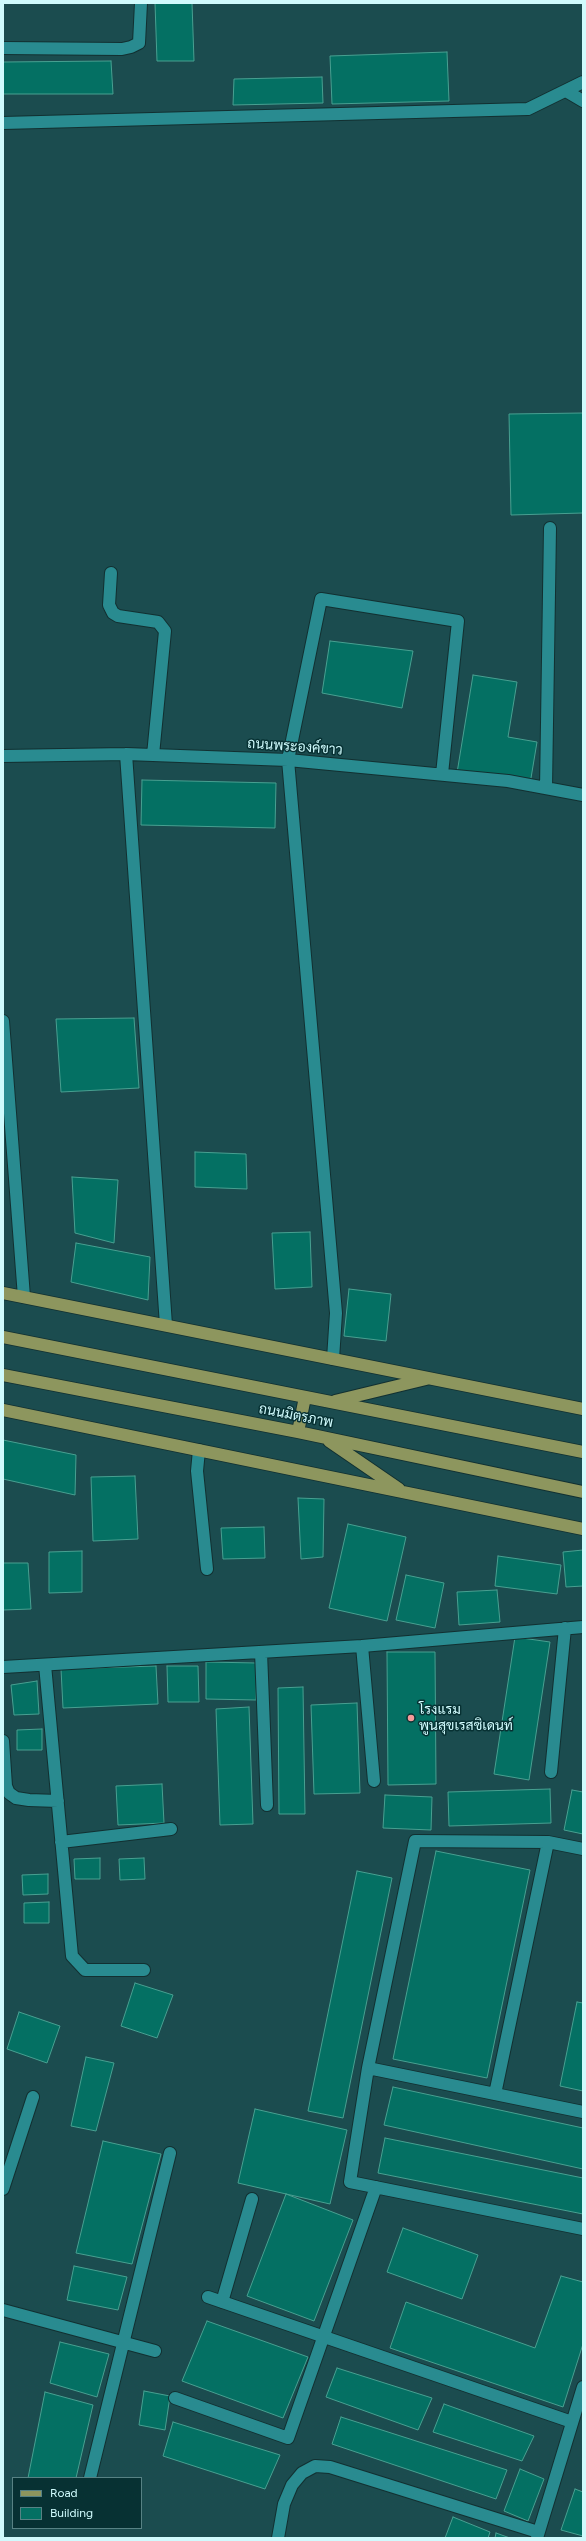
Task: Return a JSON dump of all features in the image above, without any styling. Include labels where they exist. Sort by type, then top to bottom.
[{"type":"main road","points":[[3,1293],[583,1409]]},
{"type":"main road","points":[[3,1328],[29,1343]]},
{"type":"main road","name":"ถนนมิตรภาพ","points":[[3,1338],[583,1452]]},
{"type":"main road","name":"ถนนมิตรภาพ","points":[[3,1375],[323,1437],[583,1492]]},
{"type":"main road","points":[[3,1379],[21,1378]]},
{"type":"main road","points":[[330,1402],[429,1378]]},
{"type":"main road","points":[[298,1432],[305,1397]]},
{"type":"main road","points":[[3,1410],[583,1529]]},
{"type":"main road","points":[[323,1437],[404,1492]]},
{"type":"street","points":[[3,48],[122,49],[131,47],[139,43],[141,3]]},
{"type":"street","points":[[3,123],[528,108],[583,82]]},
{"type":"street","points":[[566,91],[583,101]]},
{"type":"street","points":[[546,788],[550,528]]},
{"type":"street","points":[[111,573],[109,605],[113,613],[118,616],[158,622],[165,631],[152,755]]},
{"type":"street","points":[[333,1359],[336,1313],[288,760],[321,600],[458,621],[442,774]]},
{"type":"street","points":[[126,754],[166,1325]]},
{"type":"street","name":"ถนนพระองค์ขาว","points":[[3,756],[126,754],[288,760],[442,774],[546,788],[583,795]]},
{"type":"street","points":[[3,1021],[24,1297]]},
{"type":"street","points":[[199,1450],[197,1471],[207,1569]]},
{"type":"street","points":[[551,1772],[565,1628]]},
{"type":"street","points":[[3,1667],[362,1646],[565,1628],[583,1628]]},
{"type":"street","points":[[362,1646],[374,1781]]},
{"type":"street","points":[[260,1652],[267,1805]]},
{"type":"street","points":[[44,1665],[72,1956],[85,1970],[144,1970]]},
{"type":"street","points":[[3,1741],[9,1793],[16,1798],[58,1801]]},
{"type":"street","points":[[61,1842],[171,1829]]},
{"type":"street","points":[[583,1849],[548,1842],[414,1841],[368,2068],[350,2182],[583,2229]]},
{"type":"street","points":[[496,2094],[548,1842]]},
{"type":"street","points":[[368,2068],[583,2112]]},
{"type":"street","points":[[3,2189],[33,2097]]},
{"type":"street","points":[[90,2477],[170,2153]]},
{"type":"street","points":[[175,2398],[288,2438],[376,2187]]},
{"type":"street","points":[[222,2302],[252,2199]]},
{"type":"street","points":[[208,2297],[572,2422]]},
{"type":"street","points":[[3,2310],[155,2351]]},
{"type":"street","points":[[278,2538],[284,2504],[292,2484],[302,2473],[315,2466],[330,2467],[537,2535],[583,2387]]},
{"type":"building","points":[[155,3],[192,3],[194,61],[157,61]]},
{"type":"building","points":[[447,52],[449,101],[332,104],[330,56]]},
{"type":"building","points":[[111,61],[113,94],[3,94],[3,62]]},
{"type":"building","points":[[322,77],[323,103],[233,105],[234,79]]},
{"type":"building","points":[[583,413],[583,513],[511,515],[509,414]]},
{"type":"building","points":[[330,641],[413,651],[402,708],[322,693]]},
{"type":"building","points":[[473,675],[517,682],[508,737],[537,742],[530,784],[457,773]]},
{"type":"building","points":[[142,780],[276,783],[275,828],[141,825]]},
{"type":"building","points":[[134,1018],[139,1088],[61,1092],[56,1019]]},
{"type":"building","points":[[195,1152],[246,1154],[247,1189],[195,1187]]},
{"type":"building","points":[[72,1177],[118,1180],[114,1243],[75,1233]]},
{"type":"building","points":[[310,1232],[312,1287],[275,1289],[272,1233]]},
{"type":"building","points":[[76,1243],[150,1257],[148,1300],[71,1282]]},
{"type":"building","points":[[349,1289],[391,1294],[386,1341],[344,1336]]},
{"type":"building","points":[[3,1440],[76,1455],[75,1495],[3,1479]]},
{"type":"building","points":[[135,1476],[138,1539],[93,1541],[91,1477]]},
{"type":"building","points":[[298,1498],[324,1499],[323,1557],[301,1559]]},
{"type":"building","points":[[348,1524],[406,1537],[387,1621],[329,1608]]},
{"type":"building","points":[[264,1527],[265,1558],[223,1559],[221,1528]]},
{"type":"building","points":[[583,1550],[583,1586],[566,1587],[563,1552]]},
{"type":"building","points":[[82,1551],[82,1592],[49,1593],[49,1552]]},
{"type":"building","points":[[498,1556],[561,1565],[557,1594],[495,1586]]},
{"type":"building","points":[[3,1563],[28,1563],[31,1609],[3,1610]]},
{"type":"building","points":[[406,1575],[444,1583],[435,1628],[396,1620]]},
{"type":"building","points":[[497,1590],[500,1622],[459,1625],[457,1592]]},
{"type":"building","points":[[515,1637],[550,1642],[529,1780],[494,1774]]},
{"type":"building","name":"โรงแรม พูนสุขเรสซิเดนท์","points":[[387,1652],[435,1652],[436,1784],[388,1785]]},
{"type":"building","points":[[206,1662],[257,1663],[256,1700],[206,1699]]},
{"type":"building","points":[[156,1666],[158,1704],[63,1708],[61,1669]]},
{"type":"building","points":[[167,1666],[198,1666],[199,1702],[168,1702]]},
{"type":"building","points":[[37,1681],[39,1714],[14,1715],[11,1685]]},
{"type":"building","points":[[303,1687],[305,1814],[279,1814],[278,1688]]},
{"type":"building","points":[[357,1703],[360,1793],[314,1794],[311,1705]]},
{"type":"building","points":[[249,1707],[253,1824],[220,1825],[216,1709]]},
{"type":"building","points":[[42,1729],[42,1750],[17,1750],[17,1730]]},
{"type":"building","points":[[162,1784],[164,1823],[118,1825],[116,1786]]},
{"type":"building","points":[[550,1789],[551,1823],[449,1826],[448,1792]]},
{"type":"building","points":[[572,1790],[583,1792],[583,1834],[564,1830]]},
{"type":"building","points":[[385,1795],[432,1797],[431,1830],[383,1828]]},
{"type":"building","points":[[436,1851],[530,1870],[487,2078],[393,2059]]},
{"type":"building","points":[[100,1858],[100,1879],[75,1879],[74,1859]]},
{"type":"building","points":[[144,1858],[145,1879],[120,1880],[119,1859]]},
{"type":"building","points":[[357,1871],[392,1878],[343,2118],[308,2111]]},
{"type":"building","points":[[48,1874],[48,1894],[23,1895],[22,1875]]},
{"type":"building","points":[[49,1902],[49,1923],[24,1923],[24,1903]]},
{"type":"building","points":[[135,1983],[173,1995],[157,2038],[121,2026]]},
{"type":"building","points":[[577,2002],[583,2003],[583,2091],[560,2086]]},
{"type":"building","points":[[19,2012],[60,2026],[47,2063],[7,2049]]},
{"type":"building","points":[[86,2057],[114,2063],[96,2131],[71,2126]]},
{"type":"building","points":[[393,2087],[583,2128],[583,2169],[384,2125]]},
{"type":"building","points":[[255,2109],[347,2130],[330,2204],[238,2183]]},
{"type":"building","points":[[385,2138],[583,2178],[583,2214],[378,2173]]},
{"type":"building","points":[[103,2141],[161,2154],[132,2264],[76,2253]]},
{"type":"building","points":[[286,2194],[353,2220],[314,2321],[247,2296]]},
{"type":"building","points":[[403,2228],[478,2255],[462,2299],[387,2272]]},
{"type":"building","points":[[74,2266],[127,2277],[118,2310],[67,2300]]},
{"type":"building","points":[[561,2276],[583,2282],[583,2344],[563,2407],[390,2348],[406,2302],[535,2348]]},
{"type":"building","points":[[207,2321],[308,2357],[283,2418],[182,2381]]},
{"type":"building","points":[[60,2342],[109,2354],[97,2397],[50,2383]]},
{"type":"building","points":[[337,2368],[432,2398],[418,2430],[326,2397]]},
{"type":"building","points":[[144,2391],[170,2396],[165,2430],[139,2425]]},
{"type":"building","points":[[45,2392],[93,2405],[76,2477],[28,2477]]},
{"type":"building","points":[[444,2404],[534,2436],[522,2461],[433,2432]]},
{"type":"building","points":[[341,2417],[507,2470],[496,2499],[332,2444]]},
{"type":"building","points":[[173,2422],[280,2455],[265,2489],[163,2456]]},
{"type":"building","points":[[520,2469],[544,2479],[528,2521],[504,2511]]},
{"type":"building","points":[[575,2489],[583,2492],[583,2536],[561,2530]]},
{"type":"building","points":[[453,2517],[490,2532],[488,2538],[445,2538]]},
{"type":"building","points":[[496,2533],[510,2538],[495,2538]]},
{"type":"place","name":"โรงแรม พูนสุขเรสซิเดนท์","points":[[411,1718]]}]
